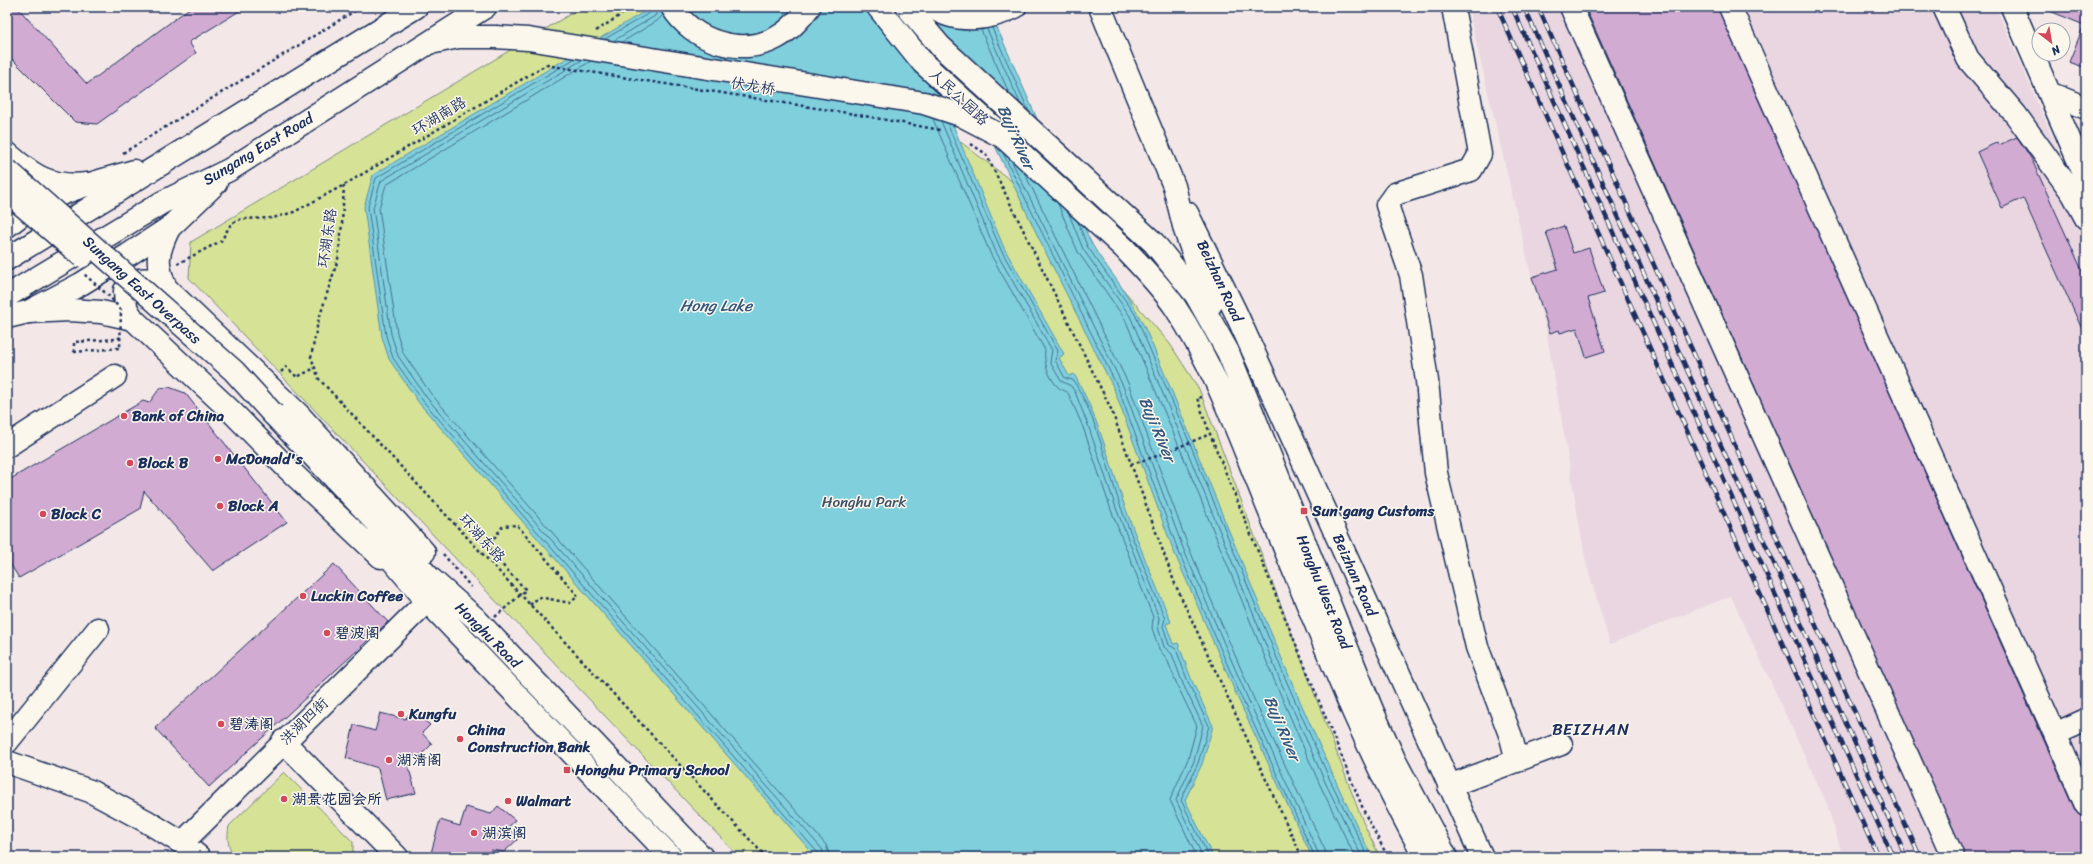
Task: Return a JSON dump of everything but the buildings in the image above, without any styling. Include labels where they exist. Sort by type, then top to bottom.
[{"type":"street","points":[[7,259],[401,13],[416,7]]},
{"type":"street","name":"Sungang East Road","points":[[7,296],[163,202],[230,170],[424,44],[485,7]]},
{"type":"street","points":[[672,7],[683,21],[696,32],[712,41],[733,46],[754,46],[776,38],[796,24],[809,7]]},
{"type":"street","name":"人民公园路","points":[[878,7],[923,63],[1123,247],[1153,278]]},
{"type":"street","name":"人民公园路","points":[[907,7],[940,46],[1154,243],[1172,264]]},
{"type":"street","points":[[932,7],[950,15],[974,19],[989,18],[1015,7]]},
{"type":"street","points":[[1100,7],[1174,186],[1185,230],[1228,352]]},
{"type":"street","points":[[1453,7],[1480,154],[1471,170],[1395,194],[1387,205],[1411,275],[1427,381],[1436,473],[1477,647],[1511,737],[1517,761]]},
{"type":"street","points":[[1571,7],[1953,857]]},
{"type":"street","points":[[1730,7],[2086,805]]},
{"type":"street","points":[[1944,7],[1968,59],[2016,115],[2073,194],[2086,218]]},
{"type":"street","points":[[2012,7],[2085,177]]},
{"type":"street","points":[[424,44],[458,37],[528,39],[924,103],[961,115],[1001,136]]},
{"type":"street","points":[[2049,93],[2086,108]]},
{"type":"street","points":[[2085,177],[2082,157],[2086,144]]},
{"type":"street","points":[[7,153],[32,174],[48,181],[59,184],[74,185],[90,183]]},
{"type":"street","points":[[7,226],[44,201],[62,192],[160,163]]},
{"type":"street","name":"Sungang East Overpass","points":[[7,170],[234,371],[269,418]]},
{"type":"street","points":[[28,312],[81,284],[169,228],[230,170]]},
{"type":"street","name":"Beizhan Road","points":[[1174,186],[1234,311],[1482,857]]},
{"type":"street","name":"Sungang East Overpass","points":[[7,192],[269,418]]},
{"type":"street","points":[[166,288],[158,270],[163,241],[169,228]]},
{"type":"street","name":"Honghu West Road","points":[[1172,264],[1196,295],[1228,352],[1372,710],[1402,775],[1446,857]]},
{"type":"street","points":[[427,601],[287,468],[231,411],[133,319],[126,308],[124,298],[125,290],[131,283],[140,278],[155,281],[166,288],[298,414],[402,526],[443,574],[486,615]]},
{"type":"street","name":"Honghu West Road","points":[[1153,278],[1174,306],[1210,367],[1350,706],[1400,812],[1425,857]]},
{"type":"street","points":[[7,317],[28,312],[77,310],[101,312],[133,319]]},
{"type":"street","points":[[7,446],[115,376]]},
{"type":"street","name":"Honghu Road","points":[[269,418],[427,601],[671,857]]},
{"type":"street","name":"Honghu Road","points":[[269,418],[430,578],[486,615],[702,857]]},
{"type":"street","name":"洪湖四街","points":[[182,843],[283,741],[427,601]]},
{"type":"street","points":[[7,742],[98,629]]},
{"type":"street","points":[[2055,734],[2086,720]]},
{"type":"street","points":[[283,741],[397,857]]},
{"type":"street","points":[[1449,786],[1561,744]]},
{"type":"street","points":[[7,762],[90,791],[146,821],[182,843],[199,857]]},
{"type":"path","points":[[117,157],[361,7]]},
{"type":"path","name":"伏龙桥","points":[[546,65],[847,112],[948,131]]},
{"type":"path","name":"环湖南路","points":[[175,266],[221,241],[230,224],[241,219],[273,218],[294,212],[344,185],[546,65]]},
{"type":"path","points":[[968,141],[986,154],[1111,409],[1175,584],[1302,857]]},
{"type":"path","name":"环湖东路","points":[[344,185],[338,259],[318,322],[311,357],[319,379],[330,393],[766,857]]},
{"type":"path","points":[[82,274],[110,297],[121,310],[120,348],[74,352],[74,342],[116,339]]},
{"type":"path","points":[[286,367],[297,377],[315,368]]},
{"type":"path","points":[[1197,398],[1210,434],[1366,816],[1388,857]]},
{"type":"path","points":[[1131,464],[1157,456],[1210,434]]},
{"type":"path","points":[[500,623],[486,615],[526,590],[490,552],[492,541],[503,526],[517,525],[578,596],[570,603],[539,597],[530,605]]},
{"type":"path","points":[[440,551],[476,592]]},
{"type":"shaded area","points":[[1468,7],[1996,7],[2070,178],[2086,198],[2086,857],[1843,857],[1827,804],[1731,596],[1610,644],[1586,563],[1546,329],[1531,275]]},
{"type":"green space","name":"Hong Lake","points":[[582,7],[831,7],[940,126],[1023,190],[1103,266],[1170,344],[1199,389],[1363,822],[1380,857],[739,857],[189,278],[191,242]]},
{"type":"green space","name":"湖景花园会所","points":[[284,772],[353,842],[353,852],[348,857],[236,857],[233,854],[228,843],[229,826]]},
{"type":"water","name":"Hong Lake","points":[[652,7],[904,7],[1004,248],[1064,354],[1059,358],[1069,376],[1074,374],[1096,421],[1129,519],[1171,622],[1166,624],[1173,644],[1178,643],[1192,681],[1213,726],[1202,764],[1185,800],[1213,857],[816,857],[419,403],[389,359],[382,337],[364,207],[373,175]]},
{"type":"water","name":"Buji River","points":[[932,7],[988,7],[1088,236],[1098,254],[1131,301],[1147,332],[1314,734],[1372,857],[1312,857],[1240,703],[1174,552],[1114,389],[1043,247],[940,30]]},
{"type":"railway","points":[[1497,7],[1878,857]]},
{"type":"railway","points":[[1512,7],[1893,857]]},
{"type":"railway","points":[[1524,7],[1906,857]]},
{"type":"railway","points":[[1538,7],[1920,857]]},
{"type":"place","name":"Bank of China","points":[[124,416]]},
{"type":"place","name":"McDonald's","points":[[218,459]]},
{"type":"place","name":"Block B","points":[[130,463]]},
{"type":"place","name":"Block A","points":[[220,506]]},
{"type":"place","name":"Sun'gang Customs","points":[[1304,511]]},
{"type":"place","name":"Block C","points":[[43,514]]},
{"type":"place","name":"Luckin Coffee","points":[[303,596]]},
{"type":"place","name":"碧波阁","points":[[327,633]]},
{"type":"place","name":"Kungfu","points":[[401,714]]},
{"type":"place","name":"碧涛阁","points":[[221,724]]},
{"type":"place","name":"China Construction Bank","points":[[460,739]]},
{"type":"place","name":"湖清阁","points":[[389,760]]},
{"type":"place","name":"Honghu Primary School","points":[[567,770]]},
{"type":"place","name":"湖景花园会所","points":[[284,799]]},
{"type":"place","name":"Walmart","points":[[508,801]]},
{"type":"place","name":"湖滨阁","points":[[474,833]]},
{"type":"district","name":"BEIZHAN","points":[[1591,729]]},
{"type":"park label","name":"Honghu Park","points":[[864,502]]}]
